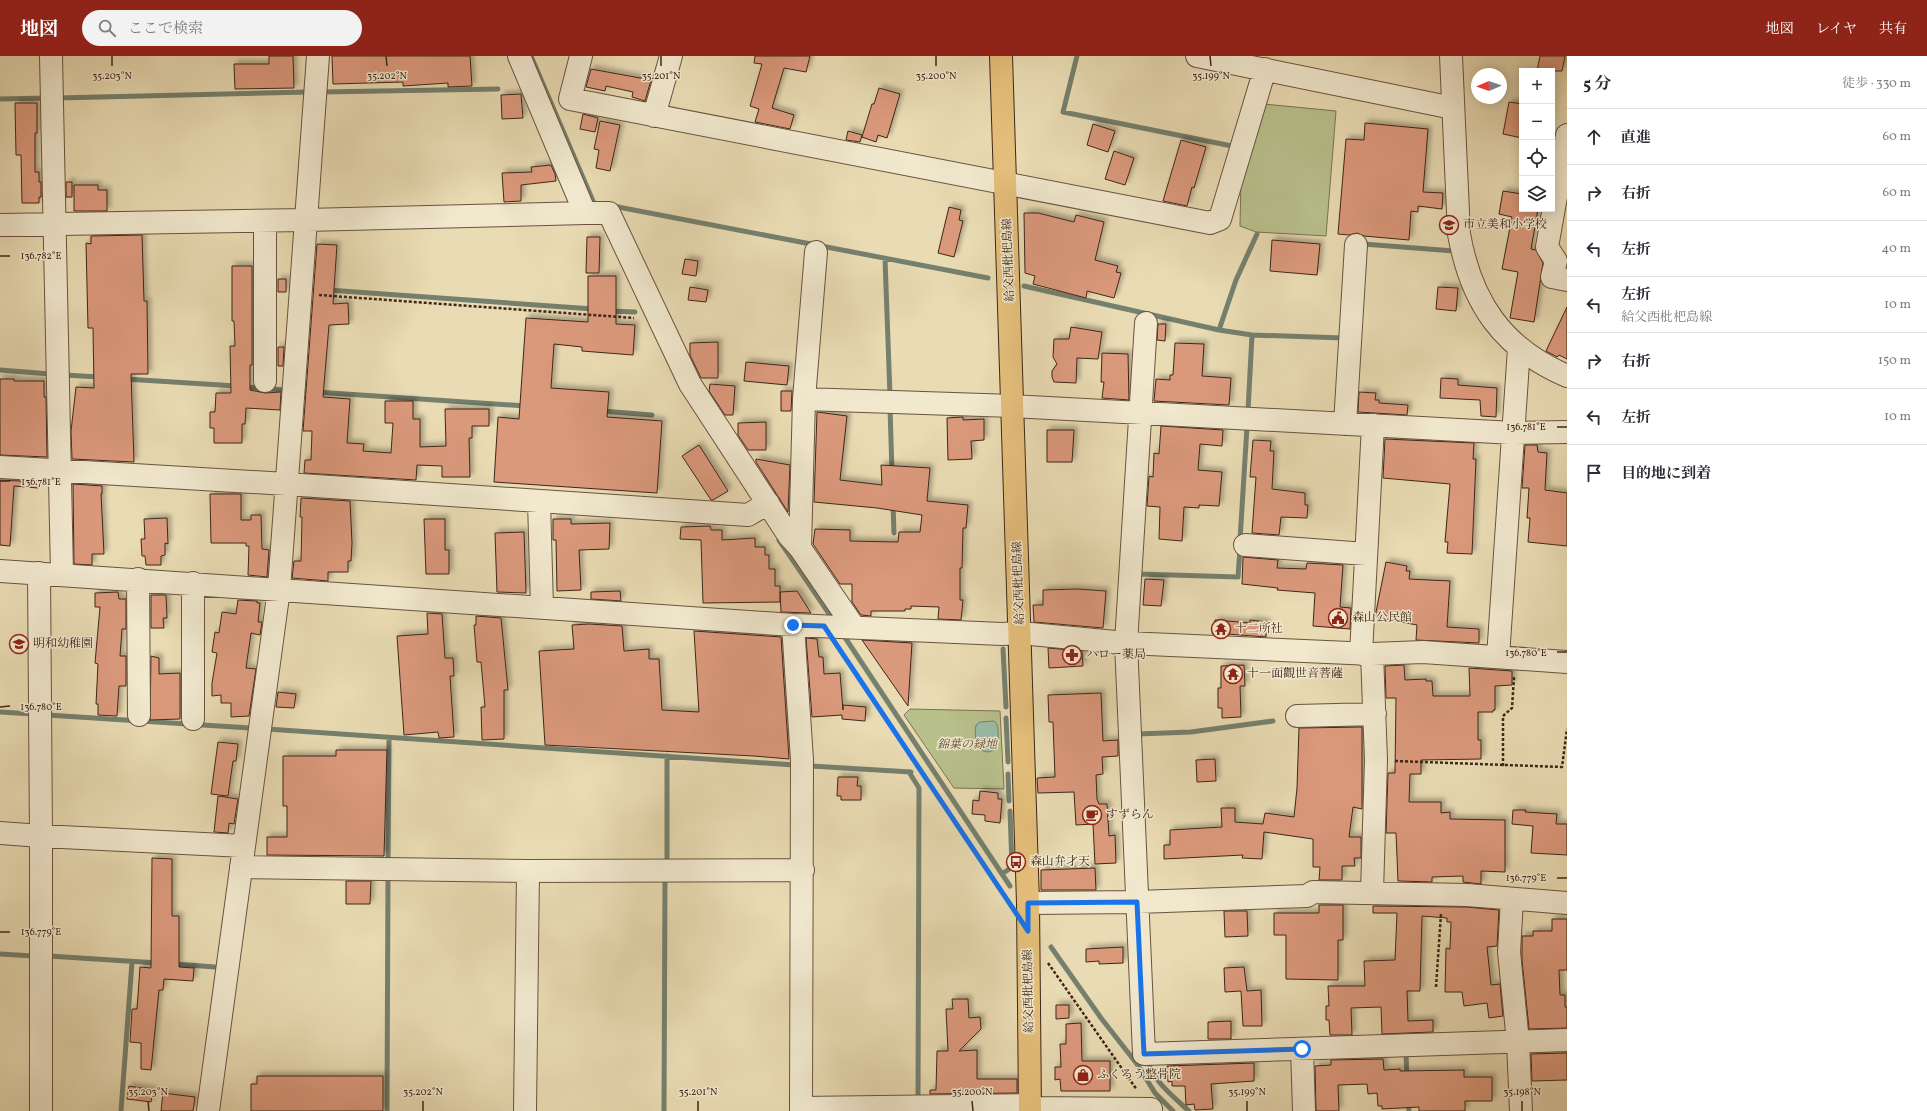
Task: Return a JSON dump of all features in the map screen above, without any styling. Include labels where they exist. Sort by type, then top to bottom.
[{"type":"main road","name":"給父西枇杷島線","points":[[1001,56],[1007,184],[1020,633],[1019,904],[1028,952],[1030,1108]]},
{"type":"street","points":[[51,56],[62,574]]},
{"type":"street","points":[[208,1111],[279,589],[318,56]]},
{"type":"street","points":[[519,56],[555,102],[594,212]]},
{"type":"street","points":[[555,102],[580,56]]},
{"type":"street","points":[[654,116],[670,56]]},
{"type":"street","points":[[1197,56],[1453,108]]},
{"type":"street","points":[[1451,56],[1458,234],[1464,261],[1472,285],[1485,308],[1501,331],[1519,348],[1567,376]]},
{"type":"street","points":[[555,102],[654,116],[1210,223],[1220,219],[1265,69]]},
{"type":"street","points":[[1567,135],[1547,247],[1556,261],[1552,277],[1567,280]]},
{"type":"street","points":[[0,225],[265,221],[594,212],[609,213],[690,384],[761,508],[800,548],[851,627]]},
{"type":"street","points":[[265,221],[265,381]]},
{"type":"street","points":[[1345,424],[1356,245]]},
{"type":"street","points":[[800,548],[804,399],[816,252]]},
{"type":"street","points":[[1146,323],[1126,643],[1144,1054],[1567,1040]]},
{"type":"street","points":[[1506,658],[1514,434],[1519,348]]},
{"type":"street","points":[[804,399],[1140,412],[1514,434],[1567,432]]},
{"type":"street","points":[[1372,892],[1376,760],[1374,714],[1367,654],[1366,554],[1373,425]]},
{"type":"street","points":[[0,467],[539,501],[761,508]]},
{"type":"street","points":[[539,501],[542,607]]},
{"type":"street","points":[[1245,544],[1366,554]]},
{"type":"street","points":[[0,570],[793,625],[994,634],[1020,633],[1126,643],[1367,654],[1423,652],[1567,662]]},
{"type":"street","points":[[40,573],[41,1111]]},
{"type":"street","points":[[138,579],[139,715]]},
{"type":"street","points":[[193,583],[193,719]]},
{"type":"street","points":[[793,625],[802,760],[803,870],[801,1110],[1030,1108],[1151,1109]]},
{"type":"street","points":[[1297,716],[1374,714]]},
{"type":"street","points":[[0,833],[242,857],[528,871],[803,870]]},
{"type":"street","points":[[525,1111],[528,871]]},
{"type":"street","points":[[1019,904],[1137,902],[1307,896],[1313,892],[1442,894],[1567,902]]},
{"type":"street","points":[[1512,899],[1509,952],[1518,1042],[1521,1111]]},
{"type":"street","points":[[1302,1049],[1304,1111]]},
{"type":"path","points":[[300,294],[634,318]]},
{"type":"path","points":[[825,626],[1019,904]]},
{"type":"path","points":[[1503,766],[1503,716],[1512,708],[1506,658]]},
{"type":"path","points":[[1376,760],[1503,766],[1562,767],[1567,729]]},
{"type":"path","points":[[1436,987],[1442,894]]},
{"type":"path","points":[[1028,952],[1042,954],[1151,1109]]},
{"type":"green space","points":[[1264,104],[1336,111],[1326,236],[1256,232],[1240,226],[1241,177]]},
{"type":"green space","name":"錦葉の緑地","points":[[910,709],[1000,711],[1004,789],[954,788],[904,715]]},
{"type":"shaded area","points":[[994,721],[997,724],[998,736],[996,745],[992,750],[987,752],[982,750],[978,745],[976,725],[980,722]]},
{"type":"building","points":[[269,56],[293,56],[294,88],[235,89],[234,64],[269,64]]},
{"type":"building","points":[[332,56],[470,56],[472,86],[448,87],[448,83],[403,86],[403,82],[333,84]]},
{"type":"building","points":[[755,56],[810,56],[806,72],[784,68],[772,108],[794,115],[790,129],[755,122],[759,109],[750,106],[762,64],[754,63]]},
{"type":"building","points":[[1540,56],[1565,56],[1562,71],[1555,71],[1555,68],[1538,68]]},
{"type":"building","points":[[591,69],[651,80],[645,101],[632,97],[633,92],[606,86],[605,91],[586,87]]},
{"type":"building","points":[[879,88],[900,94],[887,138],[878,135],[876,142],[862,137],[872,104],[874,104]]},
{"type":"building","points":[[521,94],[523,118],[502,119],[501,95]]},
{"type":"building","points":[[1509,102],[1519,104],[1519,137],[1503,134]]},
{"type":"building","points":[[15,103],[37,103],[35,172],[39,172],[39,182],[41,182],[41,197],[39,197],[39,203],[22,203],[21,155],[16,155]]},
{"type":"building","points":[[583,114],[598,118],[595,132],[580,129]]},
{"type":"building","points":[[600,121],[620,125],[610,171],[596,168],[599,150],[594,149]]},
{"type":"building","points":[[1365,123],[1428,129],[1423,192],[1443,193],[1442,209],[1418,206],[1418,212],[1411,211],[1409,240],[1364,236],[1357,233],[1349,235],[1338,234],[1346,139],[1364,140]]},
{"type":"building","points":[[1093,124],[1115,131],[1108,152],[1087,145]]},
{"type":"building","points":[[848,131],[862,135],[860,142],[846,140]]},
{"type":"building","points":[[1181,140],[1206,147],[1187,206],[1163,201]]},
{"type":"building","points":[[1114,151],[1134,158],[1125,185],[1105,179]]},
{"type":"building","points":[[551,165],[556,181],[521,185],[521,201],[504,202],[502,173],[532,172],[531,167]]},
{"type":"building","points":[[66,182],[72,182],[72,197],[66,197]]},
{"type":"building","points":[[74,185],[98,185],[98,190],[107,190],[107,211],[74,211]]},
{"type":"building","points":[[1503,191],[1519,194],[1519,212],[1537,212],[1531,249],[1536,250],[1543,263],[1534,322],[1510,318],[1518,272],[1502,269],[1512,217],[1499,214]]},
{"type":"building","points":[[949,207],[961,210],[959,220],[963,221],[954,257],[938,253]]},
{"type":"building","points":[[1024,213],[1038,213],[1074,222],[1076,215],[1104,222],[1095,260],[1118,266],[1116,272],[1121,273],[1114,298],[1087,291],[1086,298],[1033,284],[1035,276],[1025,273]]},
{"type":"building","points":[[142,235],[144,301],[147,301],[148,374],[131,374],[134,462],[72,459],[71,431],[76,387],[94,388],[93,328],[88,328],[86,243],[91,244],[91,236]]},
{"type":"building","points":[[587,237],[600,237],[599,273],[586,273]]},
{"type":"building","points":[[1272,240],[1320,244],[1317,275],[1270,271]]},
{"type":"building","points":[[317,244],[337,245],[333,304],[348,303],[349,324],[329,325],[323,397],[350,399],[347,443],[364,444],[363,451],[391,453],[393,423],[385,423],[385,401],[413,401],[413,419],[420,419],[420,447],[446,446],[445,409],[489,409],[489,426],[472,426],[472,438],[469,438],[470,477],[442,477],[442,466],[417,465],[416,480],[304,473],[305,460],[311,460],[312,431],[303,431]]},
{"type":"building","points":[[685,259],[698,261],[696,276],[682,274]]},
{"type":"building","points":[[232,266],[252,266],[252,365],[250,365],[250,390],[265,393],[281,392],[280,410],[246,408],[245,424],[242,424],[242,443],[214,443],[214,428],[210,428],[210,412],[215,412],[216,393],[231,393],[230,346],[235,346],[234,321],[232,321]]},
{"type":"building","points":[[588,276],[616,276],[616,324],[635,325],[633,355],[582,351],[582,347],[554,344],[551,388],[609,392],[607,417],[662,421],[657,493],[494,482],[498,417],[519,419],[526,318],[588,322]]},
{"type":"building","points":[[278,279],[286,279],[286,292],[278,292]]},
{"type":"building","points":[[690,287],[708,290],[706,302],[688,300]]},
{"type":"building","points":[[1438,287],[1458,288],[1456,311],[1436,309]]},
{"type":"building","points":[[1567,307],[1567,359],[1559,355],[1557,357],[1546,351]]},
{"type":"building","points":[[1158,324],[1166,324],[1165,341],[1157,340]]},
{"type":"building","points":[[1071,327],[1102,332],[1098,359],[1077,358],[1076,383],[1054,382],[1052,371],[1057,364],[1053,357],[1054,339],[1069,339]]},
{"type":"building","points":[[718,342],[718,378],[701,378],[690,355],[690,343]]},
{"type":"building","points":[[1175,343],[1204,344],[1202,376],[1231,378],[1229,405],[1154,401],[1156,379],[1170,380],[1170,375],[1173,375]]},
{"type":"building","points":[[278,347],[284,347],[283,366],[278,366]]},
{"type":"building","points":[[1102,353],[1128,354],[1129,400],[1102,398],[1104,382],[1101,382]]},
{"type":"building","points":[[746,362],[789,366],[787,385],[744,381]]},
{"type":"building","points":[[1441,378],[1458,379],[1458,385],[1497,388],[1496,417],[1481,416],[1480,400],[1440,398]]},
{"type":"building","points":[[0,379],[14,379],[14,381],[44,381],[44,397],[46,397],[47,457],[0,455]]},
{"type":"building","points":[[710,384],[735,386],[733,415],[725,415],[709,391]]},
{"type":"building","points":[[781,391],[792,391],[791,411],[781,411]]},
{"type":"building","points":[[1359,392],[1376,393],[1375,400],[1379,400],[1379,403],[1408,405],[1407,415],[1358,412]]},
{"type":"building","points":[[817,412],[847,416],[840,480],[882,485],[881,465],[930,468],[927,501],[968,505],[966,528],[963,528],[962,568],[960,568],[960,600],[963,600],[961,620],[938,619],[939,607],[911,606],[911,609],[905,609],[905,611],[871,611],[871,616],[861,615],[852,602],[852,584],[840,584],[813,544],[815,529],[850,530],[850,541],[898,542],[899,532],[920,532],[922,515],[877,508],[814,502]]},
{"type":"building","points":[[963,417],[963,420],[984,419],[984,440],[971,441],[972,459],[948,460],[947,418]]},
{"type":"building","points":[[766,422],[766,450],[748,450],[738,435],[738,423]]},
{"type":"building","points":[[1161,426],[1223,430],[1222,446],[1200,444],[1198,470],[1222,472],[1219,506],[1199,505],[1199,508],[1184,507],[1182,541],[1159,539],[1160,507],[1147,506],[1149,476],[1153,477],[1154,453],[1159,454]]},
{"type":"building","points":[[1047,430],[1074,430],[1072,462],[1047,462]]},
{"type":"building","points":[[1385,439],[1474,443],[1473,459],[1476,459],[1472,554],[1447,553],[1448,542],[1445,542],[1450,484],[1383,478]]},
{"type":"building","points":[[1253,440],[1271,441],[1270,451],[1274,451],[1272,489],[1305,493],[1305,505],[1308,505],[1307,518],[1281,517],[1279,535],[1252,533],[1256,477],[1250,477]]},
{"type":"building","points":[[699,445],[728,491],[713,500],[711,500],[682,456]]},
{"type":"building","points":[[1525,445],[1537,445],[1538,452],[1547,453],[1545,490],[1567,493],[1567,546],[1528,542],[1530,518],[1527,518],[1529,488],[1522,488]]},
{"type":"building","points":[[756,459],[790,465],[788,512],[756,462]]},
{"type":"building","points":[[0,480],[39,482],[38,488],[14,486],[10,546],[0,545]]},
{"type":"building","points":[[73,484],[102,486],[101,494],[104,554],[92,554],[92,565],[74,564]]},
{"type":"building","points":[[210,494],[241,494],[241,520],[251,520],[251,515],[261,515],[262,549],[269,550],[267,577],[248,575],[249,546],[246,546],[246,543],[211,543]]},
{"type":"building","points":[[301,498],[350,501],[352,543],[351,561],[348,561],[348,572],[328,572],[328,581],[292,578],[294,561],[301,561]]},
{"type":"building","points":[[167,518],[168,544],[165,543],[165,555],[161,556],[161,565],[146,565],[145,556],[142,556],[141,539],[145,539],[144,519]]},
{"type":"building","points":[[424,519],[445,519],[445,550],[449,550],[449,574],[426,574]]},
{"type":"building","points":[[553,519],[571,519],[571,524],[610,523],[609,549],[579,550],[581,590],[557,591],[556,540],[553,540]]},
{"type":"building","points":[[710,526],[711,530],[722,530],[722,540],[755,538],[755,547],[765,547],[765,555],[769,555],[769,569],[775,569],[775,586],[780,586],[780,602],[703,603],[701,540],[680,539],[681,527]]},
{"type":"building","points":[[524,532],[526,593],[497,592],[495,533]]},
{"type":"building","points":[[1243,557],[1278,560],[1277,568],[1306,569],[1307,563],[1343,565],[1340,607],[1351,608],[1350,629],[1313,626],[1315,593],[1277,590],[1278,588],[1242,584]]},
{"type":"building","points":[[1386,562],[1407,566],[1406,571],[1410,571],[1409,579],[1450,581],[1447,627],[1479,629],[1479,643],[1416,640],[1417,625],[1375,617]]},
{"type":"building","points":[[1145,579],[1164,580],[1161,606],[1143,605]]},
{"type":"building","points":[[1077,589],[1106,591],[1103,628],[1034,622],[1033,605],[1043,605],[1043,590]]},
{"type":"building","points":[[620,591],[621,601],[591,599],[591,592]]},
{"type":"building","points":[[797,591],[811,613],[781,612],[780,592]]},
{"type":"building","points":[[118,592],[119,599],[126,599],[126,629],[122,629],[120,656],[126,656],[126,686],[119,686],[117,716],[98,715],[98,704],[96,704],[98,664],[95,663],[100,607],[95,607],[95,593]]},
{"type":"building","points":[[151,595],[166,595],[167,618],[163,618],[164,628],[151,628]]},
{"type":"building","points":[[238,600],[257,601],[257,603],[260,603],[258,622],[262,622],[260,635],[251,633],[246,668],[256,669],[249,716],[231,717],[231,703],[221,703],[221,695],[212,696],[212,683],[217,653],[212,652],[215,632],[219,633],[222,612],[236,614]]},
{"type":"building","points":[[427,613],[442,614],[445,658],[453,658],[454,676],[450,676],[454,737],[439,738],[438,732],[404,735],[397,636],[428,634]]},
{"type":"building","points":[[476,616],[501,618],[508,690],[504,690],[504,739],[482,740],[481,707],[485,707],[481,662],[477,662],[474,625],[476,625]]},
{"type":"building","points":[[1215,620],[1250,623],[1250,620],[1267,622],[1266,637],[1214,633]]},
{"type":"building","points":[[589,624],[622,626],[624,651],[649,649],[649,659],[659,659],[662,710],[699,712],[694,631],[781,637],[789,759],[545,745],[539,651],[574,649],[572,625]]},
{"type":"building","points":[[806,638],[817,639],[819,657],[823,657],[824,674],[840,673],[843,710],[843,705],[866,707],[865,721],[842,719],[842,715],[812,717]]},
{"type":"building","points":[[862,640],[912,643],[908,706],[871,653]]},
{"type":"building","points":[[1048,648],[1082,651],[1083,666],[1049,668]]},
{"type":"building","points":[[151,656],[159,658],[159,674],[180,673],[180,719],[150,720]]},
{"type":"building","points":[[1244,665],[1245,686],[1240,686],[1241,717],[1222,718],[1222,708],[1218,708],[1218,688],[1221,688],[1221,666]]},
{"type":"building","points":[[1404,665],[1405,680],[1426,679],[1426,681],[1432,681],[1433,696],[1470,696],[1469,668],[1512,671],[1512,685],[1495,686],[1495,710],[1493,710],[1493,712],[1478,712],[1478,740],[1481,740],[1481,759],[1421,760],[1421,774],[1410,774],[1409,802],[1441,802],[1441,813],[1450,812],[1450,819],[1505,820],[1505,872],[1481,871],[1481,884],[1463,882],[1463,876],[1432,877],[1432,882],[1398,881],[1396,833],[1386,833],[1388,773],[1395,773],[1396,698],[1386,698],[1385,666]]},
{"type":"building","points":[[278,692],[296,694],[294,708],[276,707]]},
{"type":"building","points":[[1101,693],[1103,741],[1118,740],[1118,756],[1102,757],[1103,774],[1096,775],[1097,799],[1099,804],[1107,804],[1109,836],[1115,835],[1116,863],[1095,864],[1093,824],[1076,825],[1074,792],[1038,793],[1037,778],[1055,777],[1053,722],[1049,722],[1048,695]]},
{"type":"building","points":[[1362,727],[1362,809],[1353,807],[1349,837],[1361,837],[1361,858],[1354,858],[1355,866],[1342,866],[1342,880],[1319,880],[1320,867],[1313,867],[1313,839],[1264,832],[1262,859],[1242,858],[1243,855],[1164,859],[1164,845],[1170,845],[1170,830],[1222,827],[1221,808],[1235,808],[1235,822],[1263,824],[1265,813],[1294,817],[1297,788],[1299,728]]},
{"type":"building","points":[[218,742],[238,744],[236,761],[233,761],[228,796],[211,794]]},
{"type":"building","points":[[336,750],[387,750],[384,856],[267,855],[267,837],[287,837],[287,806],[283,806],[283,756],[336,756]]},
{"type":"building","points":[[1215,759],[1216,781],[1197,782],[1196,760]]},
{"type":"building","points":[[838,777],[858,777],[857,786],[861,786],[861,800],[841,800],[841,796],[837,796]]},
{"type":"building","points":[[980,791],[998,793],[998,799],[1002,799],[1000,823],[985,821],[985,815],[972,814],[973,800],[979,801]]},
{"type":"building","points":[[218,796],[238,799],[234,824],[229,823],[228,833],[214,832]]},
{"type":"building","points":[[1513,810],[1557,814],[1556,824],[1567,824],[1567,855],[1531,853],[1533,826],[1512,824]]},
{"type":"building","points":[[152,858],[172,859],[172,916],[179,916],[179,967],[194,968],[193,981],[164,979],[163,990],[159,990],[151,1070],[141,1069],[141,1043],[130,1042],[132,1009],[137,1009],[140,967],[151,968]]},
{"type":"building","points":[[1095,868],[1096,890],[1041,890],[1041,870]]},
{"type":"building","points":[[346,881],[371,881],[370,904],[346,904]]},
{"type":"building","points":[[1319,905],[1343,905],[1343,940],[1338,940],[1338,980],[1286,979],[1286,935],[1274,935],[1274,913],[1319,913]]},
{"type":"building","points":[[1373,906],[1466,907],[1499,910],[1497,946],[1487,947],[1491,985],[1500,984],[1503,1016],[1489,1018],[1487,1003],[1464,1006],[1462,992],[1445,992],[1446,948],[1450,949],[1451,922],[1447,922],[1447,918],[1422,916],[1420,991],[1407,991],[1408,1021],[1433,1020],[1433,1032],[1382,1034],[1381,1007],[1351,1008],[1352,1035],[1330,1035],[1329,1020],[1326,1020],[1326,1006],[1329,1006],[1328,986],[1365,986],[1364,961],[1395,960],[1397,913],[1373,913]]},
{"type":"building","points":[[1224,911],[1247,911],[1248,936],[1225,937]]},
{"type":"building","points":[[1552,919],[1567,919],[1567,970],[1559,970],[1560,995],[1565,995],[1565,1007],[1567,1007],[1567,1028],[1529,1029],[1522,960],[1522,936],[1533,936],[1533,931],[1552,931]]},
{"type":"building","points":[[1123,947],[1123,963],[1099,964],[1099,961],[1086,962],[1086,949]]},
{"type":"building","points":[[1244,967],[1247,991],[1261,990],[1262,1026],[1243,1026],[1241,991],[1225,992],[1224,968]]},
{"type":"building","points":[[952,999],[968,999],[969,1018],[980,1017],[981,1029],[959,1051],[977,1050],[977,1079],[1017,1079],[1017,1093],[930,1094],[930,1090],[936,1090],[937,1051],[948,1051],[946,1009],[953,1009]]},
{"type":"building","points":[[1056,1005],[1069,1005],[1069,1018],[1056,1019]]},
{"type":"building","points":[[1231,1021],[1231,1039],[1208,1039],[1208,1022]]},
{"type":"building","points":[[1081,1023],[1082,1061],[1110,1061],[1110,1091],[1061,1091],[1060,1079],[1055,1080],[1055,1067],[1061,1067],[1060,1044],[1066,1044],[1066,1024]]},
{"type":"building","points":[[1567,1053],[1567,1080],[1532,1081],[1531,1054]]},
{"type":"building","points":[[1383,1059],[1384,1070],[1464,1070],[1464,1077],[1492,1077],[1492,1101],[1465,1101],[1465,1111],[1419,1111],[1419,1107],[1382,1109],[1382,1106],[1378,1106],[1377,1093],[1368,1094],[1367,1084],[1338,1085],[1339,1111],[1316,1111],[1315,1066],[1331,1065],[1331,1060]]},
{"type":"building","points":[[1254,1063],[1254,1081],[1211,1084],[1213,1109],[1195,1110],[1194,1104],[1186,1105],[1185,1086],[1172,1086],[1172,1081],[1168,1082],[1167,1066]]},
{"type":"building","points":[[257,1076],[383,1076],[383,1111],[251,1111],[251,1084],[257,1084]]},
{"type":"building","points":[[129,1086],[153,1090],[151,1102],[127,1099]]},
{"type":"building","points":[[163,1093],[195,1097],[193,1111],[161,1111]]},
{"type":"waterway","points":[[531,56],[596,208]]},
{"type":"waterway","points":[[1077,56],[1063,112],[1232,146]]},
{"type":"waterway","points":[[322,92],[498,89]]},
{"type":"waterway","points":[[58,98],[307,92]]},
{"type":"waterway","points":[[0,99],[47,98]]},
{"type":"waterway","points":[[613,206],[988,278]]},
{"type":"waterway","points":[[1219,330],[1236,280],[1257,234]]},
{"type":"waterway","points":[[1363,247],[1363,244],[1454,251],[1455,255]]},
{"type":"waterway","points":[[885,259],[890,396]]},
{"type":"waterway","points":[[1024,286],[1219,330],[1252,335],[1344,338]]},
{"type":"waterway","points":[[328,290],[593,309]]},
{"type":"waterway","points":[[609,311],[635,312]]},
{"type":"waterway","points":[[1248,411],[1252,335]]},
{"type":"waterway","points":[[0,370],[51,374]]},
{"type":"waterway","points":[[64,375],[99,377]]},
{"type":"waterway","points":[[125,379],[237,386]]},
{"type":"waterway","points":[[245,387],[285,390]]},
{"type":"waterway","points":[[301,391],[526,406]]},
{"type":"waterway","points":[[890,408],[892,472]]},
{"type":"waterway","points":[[602,411],[652,415]]},
{"type":"waterway","points":[[1240,540],[1247,427],[1242,427]]},
{"type":"waterway","points":[[893,504],[894,533]]},
{"type":"waterway","points":[[779,540],[834,621]]},
{"type":"waterway","points":[[1139,578],[1139,574],[1238,577],[1240,548]]},
{"type":"waterway","points":[[842,633],[1010,886]]},
{"type":"waterway","points":[[1003,649],[1006,707]]},
{"type":"waterway","points":[[0,712],[33,714]]},
{"type":"waterway","points":[[47,715],[250,728]]},
{"type":"waterway","points":[[1006,718],[1008,762]]},
{"type":"waterway","points":[[1138,734],[1191,732],[1273,721]]},
{"type":"waterway","points":[[267,729],[794,765]]},
{"type":"waterway","points":[[388,864],[389,737]]},
{"type":"waterway","points":[[667,756],[667,863]]},
{"type":"waterway","points":[[811,766],[911,772]]},
{"type":"waterway","points":[[909,772],[919,788],[918,1102]]},
{"type":"waterway","points":[[1008,774],[1009,801]]},
{"type":"waterway","points":[[1002,874],[1012,867],[1010,811]]},
{"type":"waterway","points":[[387,1111],[388,875]]},
{"type":"waterway","points":[[664,1111],[665,876]]},
{"type":"waterway","points":[[1051,947],[1101,1018],[1137,1064],[1155,1093],[1173,1111]]},
{"type":"waterway","points":[[0,954],[33,956]]},
{"type":"waterway","points":[[49,956],[158,963]]},
{"type":"waterway","points":[[121,1111],[132,962]]},
{"type":"waterway","points":[[174,964],[215,967]]},
{"type":"waterway","points":[[1406,1054],[1407,1077]]},
{"type":"waterway","points":[[1149,1062],[1154,1075],[1159,1082],[1189,1111]]},
{"type":"waterway","points":[[1408,1101],[1409,1111]]},
{"type":"place","name":"市立美和小学校","points":[[1449,225]]},
{"type":"place","name":"森山公民館","points":[[1338,618]]},
{"type":"place","name":"十二所社","points":[[1221,629]]},
{"type":"place","name":"明和幼稚園","points":[[19,644]]},
{"type":"place","name":"ハロー薬局","points":[[1072,655]]},
{"type":"place","name":"十一面觀世音菩薩","points":[[1233,674]]},
{"type":"place","name":"すずらん","points":[[1092,815]]},
{"type":"place","name":"森山弁才天","points":[[1016,862]]},
{"type":"place","name":"ふくろう整骨院","points":[[1083,1075]]},
{"type":"route","points":[[793,625],[824,626],[1028,931],[1028,903],[1137,902],[1144,1054],[1302,1049]]}]
